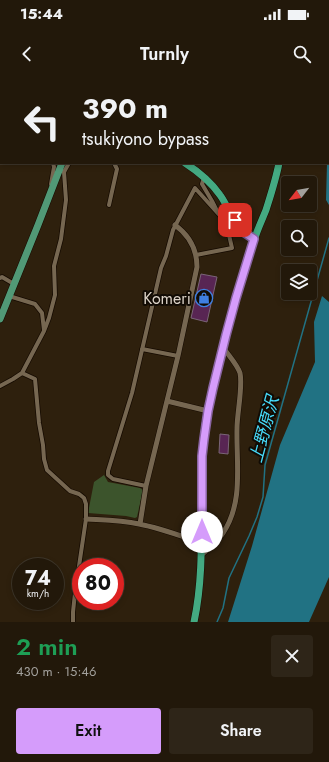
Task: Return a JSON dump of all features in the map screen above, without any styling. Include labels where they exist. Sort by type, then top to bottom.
[{"type":"highway","points":[[186,164],[210,182],[220,194],[242,231],[254,239]]},
{"type":"highway","points":[[194,622],[200,588],[202,543],[202,456],[208,411],[236,298],[280,164]]},
{"type":"main road","points":[[0,319],[52,188],[62,168]]},
{"type":"street","points":[[52,188],[51,183],[53,164]]},
{"type":"street","points":[[109,205],[117,169],[114,164]]},
{"type":"street","points":[[0,386],[22,373],[44,331],[49,318],[55,295],[54,266],[60,240],[66,200],[62,168]]},
{"type":"street","points":[[205,177],[202,184],[212,200],[218,214]]},
{"type":"street","points":[[146,486],[113,479],[109,476],[108,472],[132,393],[161,268],[175,225],[195,188],[223,219],[232,248],[196,255]]},
{"type":"street","points":[[140,524],[146,486],[178,356],[197,267],[196,255],[190,241],[183,230],[175,225]]},
{"type":"street","points":[[0,278],[2,277],[14,284]]},
{"type":"street","points":[[9,296],[35,304],[42,313],[44,331]]},
{"type":"street","points":[[201,555],[224,533],[233,513],[238,483],[237,429],[240,378],[238,370],[223,348]]},
{"type":"street","points":[[142,349],[178,356]]},
{"type":"street","points":[[22,373],[35,379],[39,423],[46,470],[70,491],[79,494],[84,498],[86,504],[86,519],[75,593],[73,622]]},
{"type":"street","points":[[167,401],[208,411]]},
{"type":"street","points":[[86,519],[122,521],[140,524],[202,543]]},
{"type":"green space","points":[[104,475],[108,482],[140,488],[143,490],[137,517],[88,513],[94,482]]},
{"type":"water","points":[[327,164],[329,164],[329,205],[326,200]]},
{"type":"water","points":[[322,296],[329,302],[329,577],[309,622],[228,622],[252,546],[280,445],[315,362],[314,322]]},
{"type":"building","name":"Komeri","points":[[201,274],[217,277],[207,322],[191,318]]},
{"type":"building","points":[[220,434],[229,435],[228,454],[219,453]]},
{"type":"waterway","name":"上野原沢","points":[[217,622],[223,608],[229,578],[257,517],[263,497],[265,465],[329,238]]},
{"type":"place","name":"Komeri","points":[[204,298]]},
{"type":"route","points":[[202,532],[202,456],[205,425],[226,335],[254,239],[242,231],[235,220]]}]
